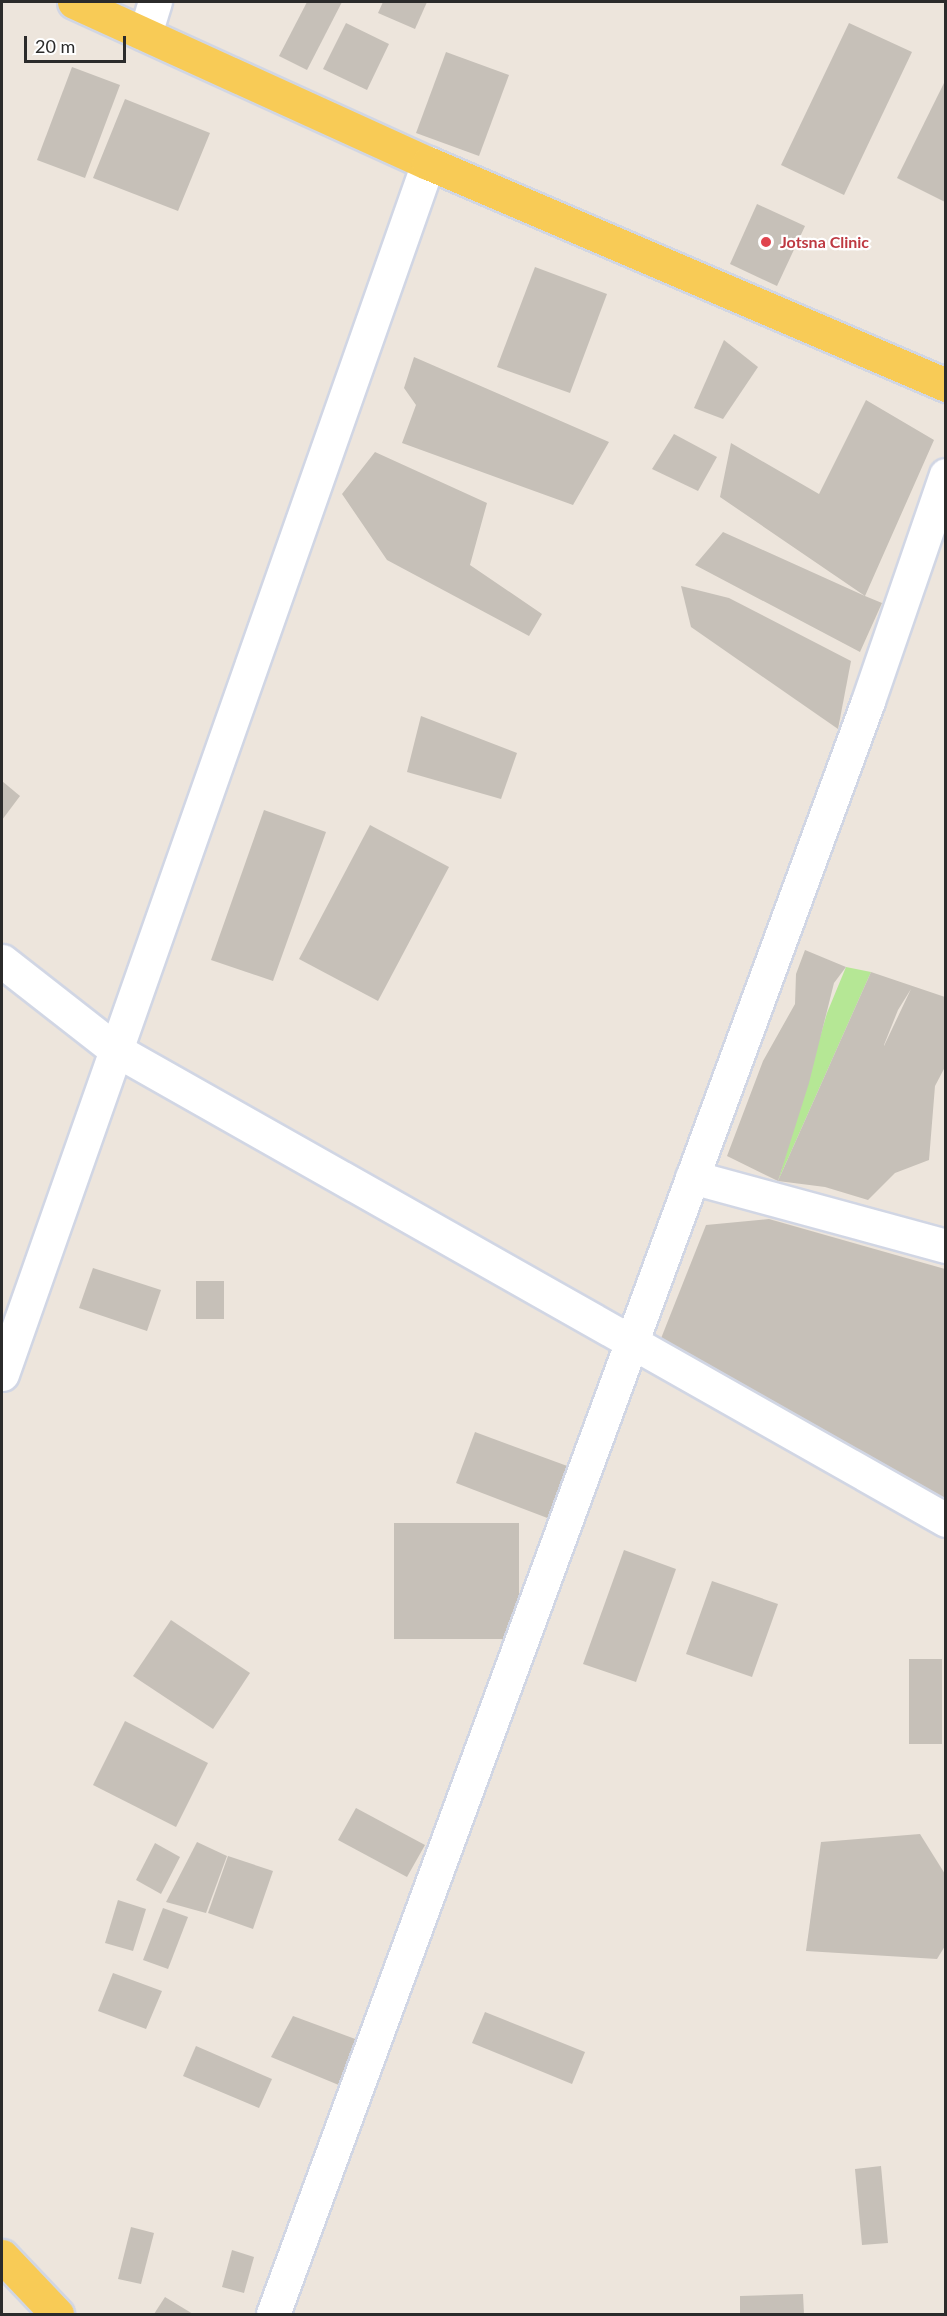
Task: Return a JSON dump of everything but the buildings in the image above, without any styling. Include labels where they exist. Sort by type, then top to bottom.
[{"type":"main road","points":[[74,2],[428,163],[945,385]]},
{"type":"main road","points":[[2,2256],[57,2314]]},
{"type":"street","points":[[145,34],[155,2]]},
{"type":"street","points":[[2,1374],[428,163]]},
{"type":"street","points":[[273,2314],[867,701],[945,475]]},
{"type":"street","points":[[2,961],[116,1050],[945,1520]]},
{"type":"street","points":[[692,1177],[945,1246]]},
{"type":"green space","points":[[846,967],[871,972],[778,1181],[827,1013]]},
{"type":"place","name":"Jotsna Clinic","points":[[766,242]]}]
